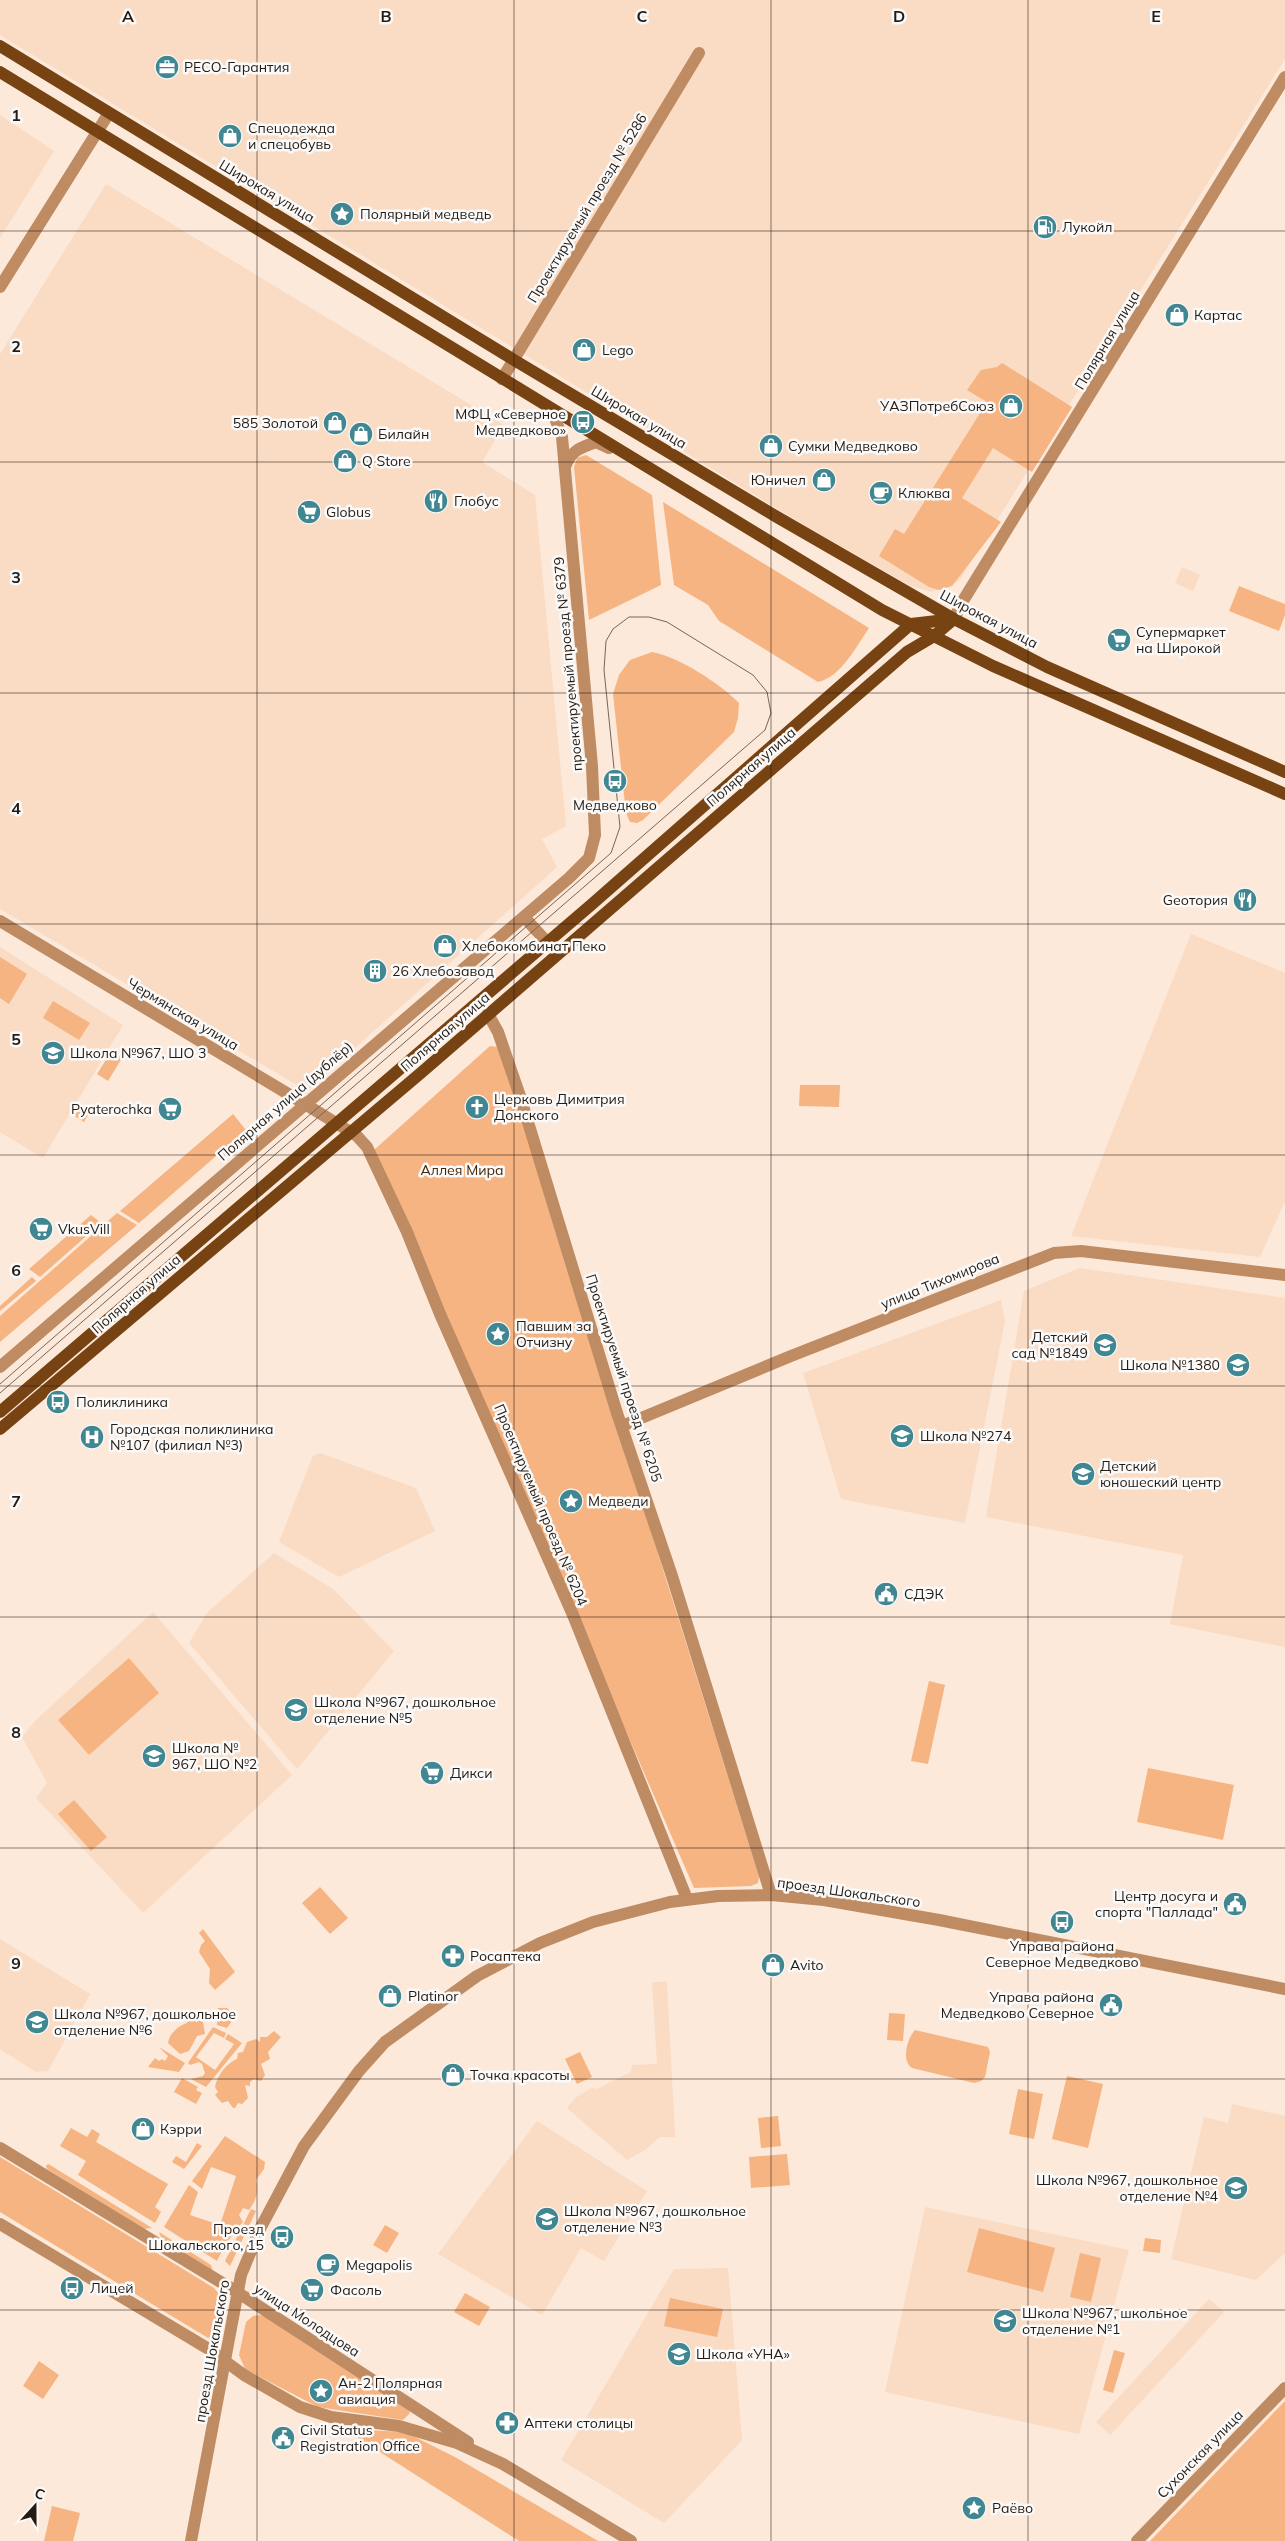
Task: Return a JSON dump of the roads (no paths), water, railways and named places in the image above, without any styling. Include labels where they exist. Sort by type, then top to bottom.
[{"type":"main road","name":"Широкая улица","points":[[0,46],[514,360],[777,517],[954,618],[1047,666],[1285,772]]},
{"type":"main road","points":[[0,72],[96,133],[237,216],[882,610],[1002,670],[1285,794]]},
{"type":"main road","points":[[38,96],[47,98],[54,92],[46,75]]},
{"type":"main road","points":[[911,624],[954,618]]},
{"type":"main road","name":"Полярная улица","points":[[0,1429],[351,1132],[908,652],[934,636],[954,618]]},
{"type":"main road","name":"Полярная улица","points":[[0,1412],[547,942],[911,624]]},
{"type":"street","name":"Проектируемый проезд № 5286","points":[[502,379],[699,53]]},
{"type":"street","name":"Полярная улица","points":[[954,618],[1285,77]]},
{"type":"street","points":[[0,287],[109,113]]},
{"type":"street","name":"проектируемый проезд № 6379","points":[[552,410],[562,437],[592,766],[595,835],[589,858]]},
{"type":"street","points":[[565,468],[570,454],[596,442],[624,454]]},
{"type":"street","name":"Полярная улица (дублёр)","points":[[0,1367],[524,917],[589,858]]},
{"type":"street","points":[[524,917],[547,942]]},
{"type":"street","name":"Чермянская улица","points":[[0,921],[351,1132]]},
{"type":"street","name":"Проектируемый проезд № 6205","points":[[488,1014],[498,1032],[520,1096],[622,1426],[672,1576],[771,1895]]},
{"type":"street","name":"Проектируемый проезд № 6204","points":[[351,1132],[367,1147],[408,1232],[440,1314],[573,1615],[687,1899]]},
{"type":"street","name":"улица Тихомирова","points":[[622,1426],[791,1356],[1054,1253],[1081,1251],[1285,1275]]},
{"type":"street","name":"проезд Шокальского","points":[[191,2541],[241,2275],[261,2227],[304,2146],[359,2071],[385,2042],[483,1973],[540,1943],[593,1922],[633,1910],[687,1899],[718,1896],[771,1895],[824,1900],[939,1920],[1285,1990]]},
{"type":"street","name":"улица Молодцова","points":[[0,2148],[237,2292],[494,2459],[631,2541]]},
{"type":"street","name":"улица Молодцова","points":[[0,2224],[224,2360],[244,2375],[300,2407],[331,2418],[399,2426],[434,2435],[494,2459]]},
{"type":"street","name":"Сухонская улица","points":[[1137,2541],[1285,2388]]},
{"type":"street","points":[[399,2426],[411,2420],[414,2416],[411,2405]]},
{"type":"tram line","points":[[0,1384],[611,853],[620,827],[604,670],[606,641],[613,629],[629,617],[649,617],[667,622],[753,675],[767,692],[771,713],[765,730],[0,1393]]},
{"type":"place","name":"РЕСО-Гарантия","points":[[167,67]]},
{"type":"place","name":"Спецодежда и спецобувь","points":[[230,136]]},
{"type":"place","name":"Полярный медведь","points":[[342,214]]},
{"type":"place","name":"Лукойл","points":[[1045,227]]},
{"type":"place","name":"Картас","points":[[1177,315]]},
{"type":"place","name":"Lego","points":[[584,350]]},
{"type":"place","name":"УАЗПотребСоюз","points":[[1011,406]]},
{"type":"place","name":"МФЦ «Северное Медведково»","points":[[583,422]]},
{"type":"place","name":"585 Золотой","points":[[335,423]]},
{"type":"place","name":"Билайн","points":[[361,434]]},
{"type":"place","name":"Сумки Медведково","points":[[771,446]]},
{"type":"place","name":"Q Store","points":[[345,461]]},
{"type":"place","name":"Юничел","points":[[824,480]]},
{"type":"place","name":"Клюква","points":[[881,493]]},
{"type":"place","name":"Глобус","points":[[436,501]]},
{"type":"place","name":"Globus","points":[[309,512]]},
{"type":"place","name":"Супермаркет на Широкой","points":[[1119,640]]},
{"type":"place","name":"Медведково","points":[[615,781]]},
{"type":"place","name":"Gеотория","points":[[1245,900]]},
{"type":"place","name":"Хлебокомбинат Пеко","points":[[445,946]]},
{"type":"place","name":"26 Хлебозавод","points":[[375,971]]},
{"type":"place","name":"Школа №967, ШО 3","points":[[53,1053]]},
{"type":"place","name":"Церковь Димитрия Донского","points":[[477,1107]]},
{"type":"place","name":"Pyaterochka","points":[[170,1109]]},
{"type":"place","name":"VkusVill","points":[[41,1229]]},
{"type":"place","name":"Павшим за Отчизну","points":[[498,1334]]},
{"type":"place","name":"Детский сад №1849","points":[[1105,1345]]},
{"type":"place","name":"Школа №1380","points":[[1238,1365]]},
{"type":"place","name":"Поликлиника","points":[[58,1402]]},
{"type":"place","name":"Школа №274","points":[[902,1436]]},
{"type":"place","name":"Городская поликлиника №107 (филиал №3)","points":[[92,1437]]},
{"type":"place","name":"Детский юношеский центр","points":[[1083,1474]]},
{"type":"place","name":"Медведи","points":[[571,1501]]},
{"type":"place","name":"СДЭК","points":[[886,1594]]},
{"type":"place","name":"Школа №967, дошкольное отделение №5","points":[[296,1710]]},
{"type":"place","name":"Школа № 967, ШО №2","points":[[154,1756]]},
{"type":"place","name":"Дикси","points":[[432,1773]]},
{"type":"place","name":"Центр досуга и спорта \"Паллада\"","points":[[1235,1904]]},
{"type":"place","name":"Управа района Северное Медведково","points":[[1062,1922]]},
{"type":"place","name":"Росаптека","points":[[453,1956]]},
{"type":"place","name":"Avito","points":[[773,1965]]},
{"type":"place","name":"Platinor","points":[[390,1996]]},
{"type":"place","name":"Управа района Медведково Северное","points":[[1111,2005]]},
{"type":"place","name":"Школа №967, дошкольное отделение №6","points":[[37,2022]]},
{"type":"place","name":"Точка красоты","points":[[453,2075]]},
{"type":"place","name":"Кэрри","points":[[143,2129]]},
{"type":"place","name":"Школа №967, дошкольное отделение №4","points":[[1236,2188]]},
{"type":"place","name":"Школа №967, дошкольное отделение №3","points":[[547,2219]]},
{"type":"place","name":"Проезд Шокальского, 15","points":[[282,2237]]},
{"type":"place","name":"Megapolis","points":[[328,2265]]},
{"type":"place","name":"Лицей","points":[[72,2288]]},
{"type":"place","name":"Фасоль","points":[[312,2290]]},
{"type":"place","name":"Школа №967, школьное отделение №1","points":[[1005,2321]]},
{"type":"place","name":"Школа «УНА»","points":[[679,2354]]},
{"type":"place","name":"Ан-2 Полярная авиация","points":[[321,2391]]},
{"type":"place","name":"Аптеки столицы","points":[[507,2423]]},
{"type":"place","name":"Civil Status Registration Office","points":[[283,2438]]},
{"type":"place","name":"Раёво","points":[[974,2508]]},
{"type":"park label","name":"Аллея Мира","points":[[462,1170]]}]
